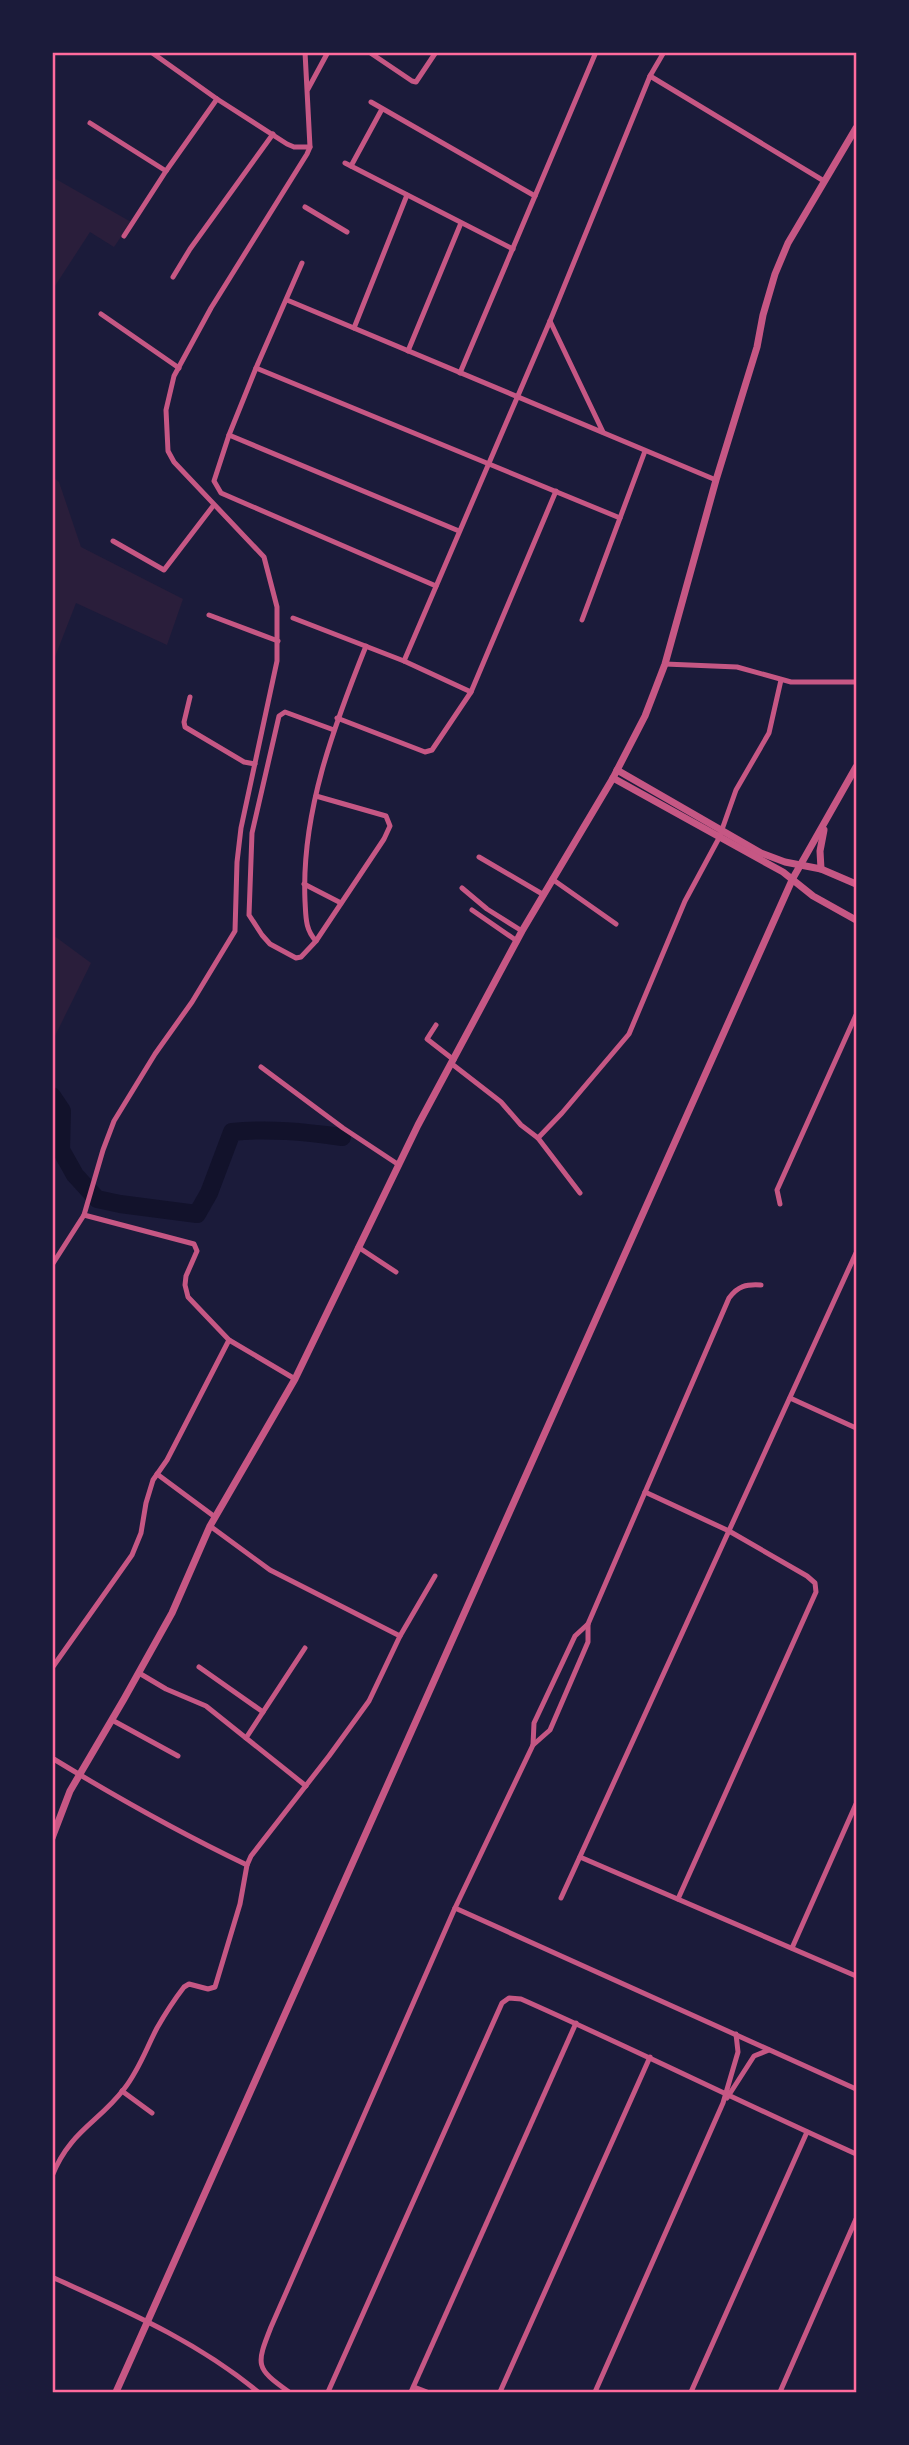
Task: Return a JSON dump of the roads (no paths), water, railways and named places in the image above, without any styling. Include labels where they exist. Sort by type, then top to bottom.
[{"type":"street","points":[[151,52],[216,99],[294,147],[310,147]]},
{"type":"street","points":[[52,1265],[84,1215],[114,1121],[155,1054],[192,1002],[235,930],[237,862],[270,698],[278,641],[277,607],[264,558],[174,462],[168,451],[166,410],[178,368],[310,147],[305,52]]},
{"type":"street","points":[[308,89],[328,52]]},
{"type":"street","points":[[369,52],[382,56],[416,82],[436,52]]},
{"type":"street","points":[[460,373],[596,52]]},
{"type":"street","points":[[404,661],[550,321],[650,76],[664,52]]},
{"type":"street","points":[[650,76],[824,181]]},
{"type":"street","points":[[124,236],[216,99]]},
{"type":"street","points":[[371,102],[535,196]]},
{"type":"street","points":[[382,109],[348,164],[513,249]]},
{"type":"street","points":[[90,123],[166,171]]},
{"type":"street","points":[[52,1838],[70,1791],[139,1674],[172,1613],[210,1526],[295,1379],[399,1165],[541,893],[613,778],[645,716],[665,664],[716,480],[757,347],[775,274],[788,243],[856,128]]},
{"type":"street","points":[[173,277],[190,249],[273,134]]},
{"type":"street","points":[[284,194],[290,198]]},
{"type":"street","points":[[354,328],[407,195]]},
{"type":"street","points":[[305,207],[347,232]]},
{"type":"street","points":[[408,351],[461,223]]},
{"type":"street","points":[[302,263],[256,368],[214,481],[221,493],[436,586]]},
{"type":"street","points":[[287,300],[716,480]]},
{"type":"street","points":[[102,314],[178,368]]},
{"type":"street","points":[[550,321],[603,433]]},
{"type":"street","points":[[256,368],[620,518]]},
{"type":"street","points":[[229,435],[459,531]]},
{"type":"street","points":[[582,620],[645,451]]},
{"type":"street","points":[[337,718],[428,752],[432,750],[471,692],[556,491]]},
{"type":"street","points":[[113,541],[164,570],[213,506]]},
{"type":"street","points":[[209,615],[278,641]]},
{"type":"street","points":[[293,618],[404,661],[471,692]]},
{"type":"street","points":[[316,941],[306,926],[304,884],[307,840],[337,718],[366,646]]},
{"type":"street","points":[[665,664],[737,667],[781,680],[803,683],[856,682]]},
{"type":"street","points":[[538,1138],[629,1034],[685,901],[720,834],[736,790],[769,733],[781,680]]},
{"type":"street","points":[[190,697],[185,727],[244,762],[255,764]]},
{"type":"street","points":[[316,796],[386,816],[390,821],[384,839],[316,941],[301,957],[296,958],[270,944],[252,923],[249,915],[252,833],[279,716],[285,712],[334,730]]},
{"type":"street","points":[[116,2392],[793,878],[856,766]]},
{"type":"street","points":[[617,770],[793,878],[813,896],[856,920]]},
{"type":"street","points":[[613,778],[771,858],[821,869],[856,884]]},
{"type":"street","points":[[821,869],[820,850],[826,823]]},
{"type":"street","points":[[479,857],[541,893]]},
{"type":"street","points":[[552,879],[616,925]]},
{"type":"street","points":[[304,884],[341,903]]},
{"type":"street","points":[[462,888],[487,909],[522,931]]},
{"type":"street","points":[[472,910],[517,941]]},
{"type":"street","points":[[780,1204],[777,1190],[856,1015]]},
{"type":"street","points":[[436,1025],[427,1039],[500,1101],[521,1125],[538,1138],[580,1193]]},
{"type":"street","points":[[261,1067],[343,1128],[399,1165]]},
{"type":"street","points":[[84,1215],[196,1245],[197,1251],[186,1276],[186,1293],[229,1339],[295,1379]]},
{"type":"street","points":[[358,1247],[396,1272]]},
{"type":"street","points":[[561,1898],[856,1253]]},
{"type":"street","points":[[533,1745],[550,1730],[588,1642],[588,1624],[729,1298],[737,1288],[747,1284],[761,1285]]},
{"type":"street","points":[[52,1668],[132,1555],[141,1533],[149,1491],[229,1339]]},
{"type":"street","points":[[790,1398],[856,1428]]},
{"type":"street","points":[[157,1474],[215,1517]]},
{"type":"street","points":[[645,1492],[729,1531],[807,1576],[815,1583],[816,1592],[678,1899]]},
{"type":"street","points":[[210,1526],[270,1570],[400,1636]]},
{"type":"street","points":[[52,2176],[56,2160],[77,2134],[122,2091],[138,2069],[156,2029],[184,1987],[189,1984],[212,1989],[217,1983],[251,1856],[369,1701],[400,1636],[435,1576]]},
{"type":"street","points":[[289,2392],[268,2377],[262,2368],[260,2360],[264,2345],[455,1908],[533,1745],[534,1723],[575,1636],[588,1624]]},
{"type":"street","points":[[246,1738],[305,1647]]},
{"type":"street","points":[[199,1667],[263,1712]]},
{"type":"street","points":[[139,1674],[206,1706],[306,1786]]},
{"type":"street","points":[[111,1720],[178,1756]]},
{"type":"street","points":[[52,1758],[202,1844],[247,1865]]},
{"type":"street","points":[[792,1948],[856,1804]]},
{"type":"street","points":[[580,1857],[856,1976]]},
{"type":"street","points":[[455,1908],[856,2089]]},
{"type":"street","points":[[328,2392],[502,2003],[509,1997],[521,1999],[576,2023],[856,2154]]},
{"type":"street","points":[[427,2392],[412,2390],[576,2023]]},
{"type":"street","points":[[595,2392],[723,2104],[738,2052],[736,2034]]},
{"type":"street","points":[[726,2095],[754,2056],[770,2049]]},
{"type":"street","points":[[500,2392],[650,2057]]},
{"type":"street","points":[[122,2091],[152,2113]]},
{"type":"street","points":[[691,2392],[807,2132]]},
{"type":"street","points":[[780,2392],[856,2219]]},
{"type":"street","points":[[52,2277],[113,2304],[193,2345],[258,2392]]},
{"type":"waterway","points":[[52,1096],[62,1111],[61,1150],[75,1175],[97,1199],[120,1204],[197,1214],[209,1193],[232,1132],[287,1131],[342,1137]]}]
